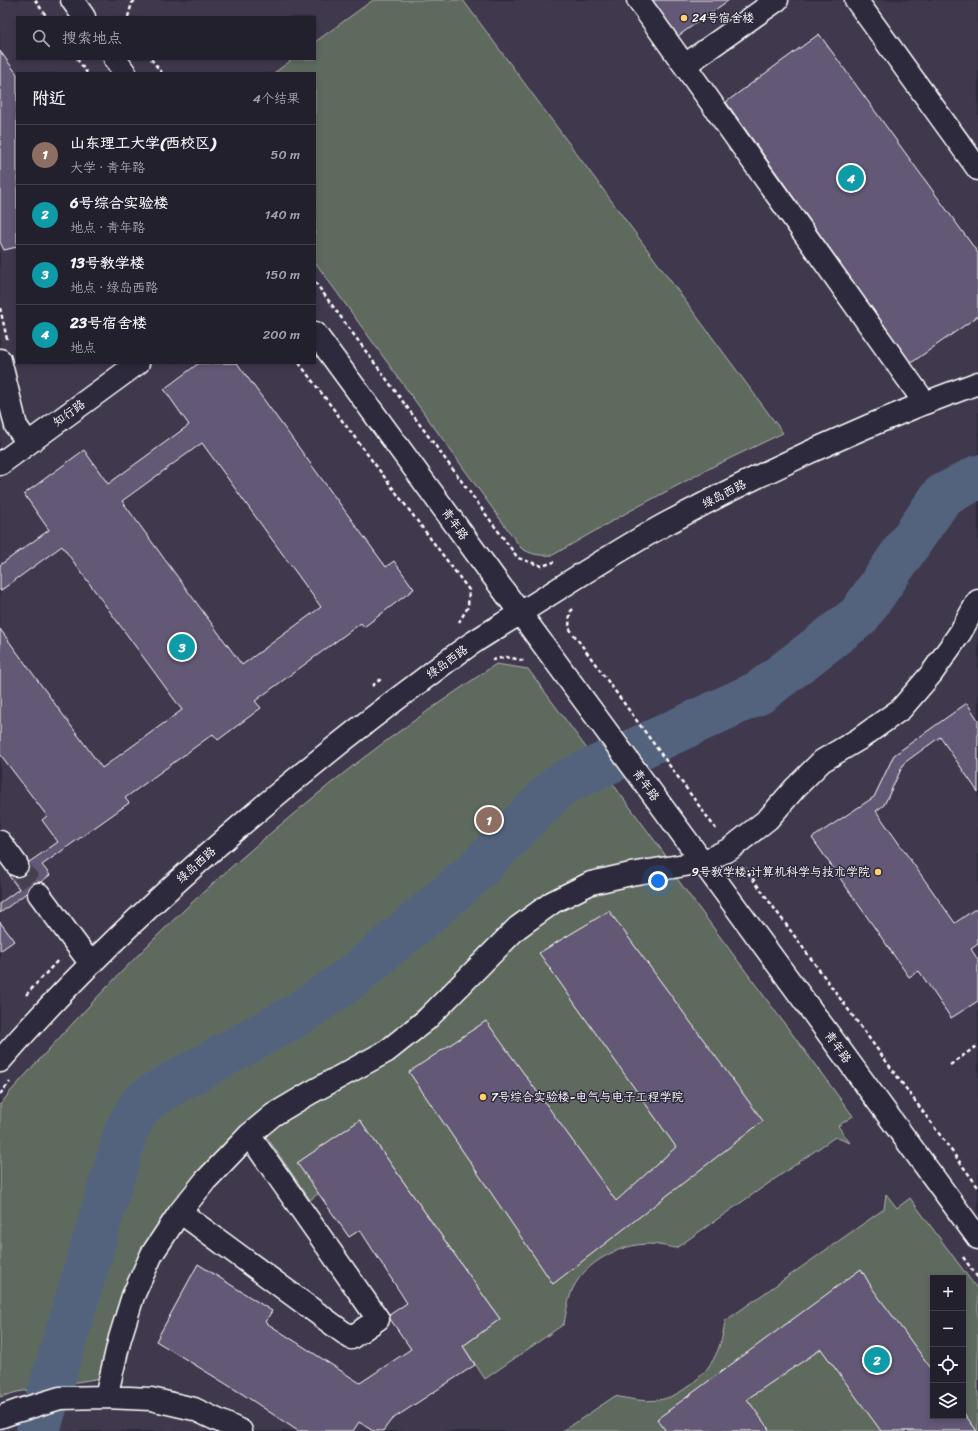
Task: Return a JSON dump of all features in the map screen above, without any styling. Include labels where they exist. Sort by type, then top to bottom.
[{"type":"street","points":[[638,0],[925,403]]},
{"type":"street","points":[[685,65],[777,0]]},
{"type":"street","points":[[856,0],[978,169]]},
{"type":"street","points":[[116,60],[124,72]]},
{"type":"street","name":"青年路","points":[[316,333],[978,1238]]},
{"type":"street","points":[[0,360],[15,433]]},
{"type":"street","name":"知行路","points":[[0,464],[15,433],[136,364]]},
{"type":"street","name":"绿岛西路","points":[[7,1069],[37,1019],[123,932],[194,866],[278,792],[373,716],[473,643],[579,575],[663,526],[744,483],[839,439],[925,403],[978,383]]},
{"type":"street","points":[[106,1397],[120,1338],[133,1296],[152,1254],[180,1212],[205,1180],[249,1135],[273,1115],[310,1093],[387,1052],[426,1020],[518,928],[553,902],[591,883],[631,874],[703,862],[730,849],[768,819],[795,788],[822,761],[860,739],[901,709],[932,673],[960,633],[978,601]]},
{"type":"street","points":[[0,842],[17,865]]},
{"type":"street","points":[[38,894],[91,964]]},
{"type":"street","points":[[180,1212],[351,1338],[378,1319],[249,1135]]},
{"type":"street","points":[[8,1414],[60,1398],[106,1397],[151,1399],[194,1409],[241,1431]]},
{"type":"path","points":[[35,0],[46,16]]},
{"type":"path","points":[[128,16],[132,3],[136,0]]},
{"type":"path","points":[[78,60],[86,72]]},
{"type":"path","points":[[152,60],[161,72]]},
{"type":"path","points":[[316,283],[518,558],[542,566],[556,561]]},
{"type":"path","points":[[300,364],[469,590],[468,607],[458,624]]},
{"type":"path","points":[[574,607],[570,612],[569,628],[978,1187]]},
{"type":"path","points":[[487,661],[506,657],[526,661]]},
{"type":"path","points":[[366,691],[384,677]]},
{"type":"path","points":[[23,997],[60,958]]},
{"type":"path","points":[[950,1065],[978,1045]]},
{"type":"path","points":[[0,1094],[7,1069]]},
{"type":"shaded area","points":[[0,0],[978,0],[978,1431],[0,1431]]},
{"type":"green space","points":[[373,0],[463,0],[783,433],[714,466],[628,512],[553,555],[536,554],[521,548],[316,263],[316,72],[275,72],[292,60],[316,60],[316,41]]},
{"type":"green space","points":[[496,664],[528,669],[669,860],[607,868],[539,897],[487,941],[430,1000],[371,1050],[258,1115],[205,1164],[160,1222],[126,1288],[107,1377],[17,1392],[0,1397],[0,1105],[79,1016],[190,904],[293,814],[336,779],[426,712]]},
{"type":"green space","points":[[675,876],[853,1116],[838,1126],[850,1143],[835,1137],[676,1248],[652,1244],[638,1245],[627,1247],[605,1256],[586,1270],[573,1288],[568,1302],[564,1324],[485,1379],[463,1346],[500,1319],[360,1120],[298,1163],[319,1193],[310,1200],[264,1133],[527,928],[578,896]]},
{"type":"green space","points":[[886,1194],[897,1208],[910,1198],[978,1290],[978,1431],[563,1431],[615,1396],[653,1401],[673,1396],[686,1388],[702,1374],[713,1359],[721,1342],[725,1321],[884,1209]]},
{"type":"building","name":"24号宿舍楼","points":[[652,0],[729,0],[678,36]]},
{"type":"building","points":[[819,34],[978,253],[978,316],[911,363],[726,102]]},
{"type":"building","points":[[0,51],[16,73],[16,247],[4,250],[0,242]]},
{"type":"building","points":[[198,364],[238,364],[386,567],[394,561],[414,589],[364,627],[361,623],[255,701],[261,708],[218,740],[213,734],[125,798],[129,803],[42,865],[50,875],[0,913],[0,903],[19,889],[9,876],[58,842],[42,820],[47,816],[0,754],[0,629],[102,768],[182,710],[62,546],[0,591],[0,565],[49,530],[24,494],[84,450],[108,484],[189,425],[164,389]],"holes":[[[202,443],[321,607],[242,665],[122,501]]]},
{"type":"building","name":"9号教学楼·计算机科学与技术学院","points":[[967,703],[978,720],[978,792],[940,737],[904,763],[884,805],[876,811],[955,923],[978,907],[978,944],[971,949],[978,960],[978,1001],[951,1018],[919,971],[909,977],[812,838],[874,797],[894,755]]},
{"type":"building","name":"7号综合实验楼-电气与电子工程学院","points":[[609,911],[763,1121],[553,1284],[409,1072],[486,1021],[616,1201],[676,1147],[539,953]]},
{"type":"building","points":[[0,922],[14,941],[0,951]]},
{"type":"building","points":[[360,1120],[500,1319],[463,1346],[475,1365],[391,1420],[383,1431],[373,1431],[359,1422],[353,1431],[298,1431],[244,1395],[156,1341],[198,1264],[272,1311],[265,1322],[360,1383],[411,1349],[388,1316],[407,1303],[360,1230],[349,1237],[297,1163]]},
{"type":"building","points":[[861,1269],[872,1288],[930,1367],[930,1419],[966,1419],[966,1416],[977,1431],[881,1431],[821,1349],[747,1399],[770,1431],[666,1431],[657,1419]]},
{"type":"waterway","points":[[38,1431],[127,1129],[142,1103],[161,1090],[300,1013],[351,978],[472,875],[559,785],[760,692],[859,616],[942,496],[978,477]]},
{"type":"tunnel","points":[[17,865],[39,894]]},
{"type":"place","name":"24号宿舍楼","points":[[684,18]]},
{"type":"place","name":"23号宿舍楼","points":[[851,178]]},
{"type":"place","name":"13号教学楼","points":[[182,647]]},
{"type":"place","name":"山东理工大学(西校区)","points":[[489,820]]},
{"type":"place","name":"9号教学楼·计算机科学与技术学院","points":[[878,872]]},
{"type":"place","name":"7号综合实验楼-电气与电子工程学院","points":[[483,1097]]},
{"type":"place","name":"6号综合实验楼","points":[[877,1360]]}]
